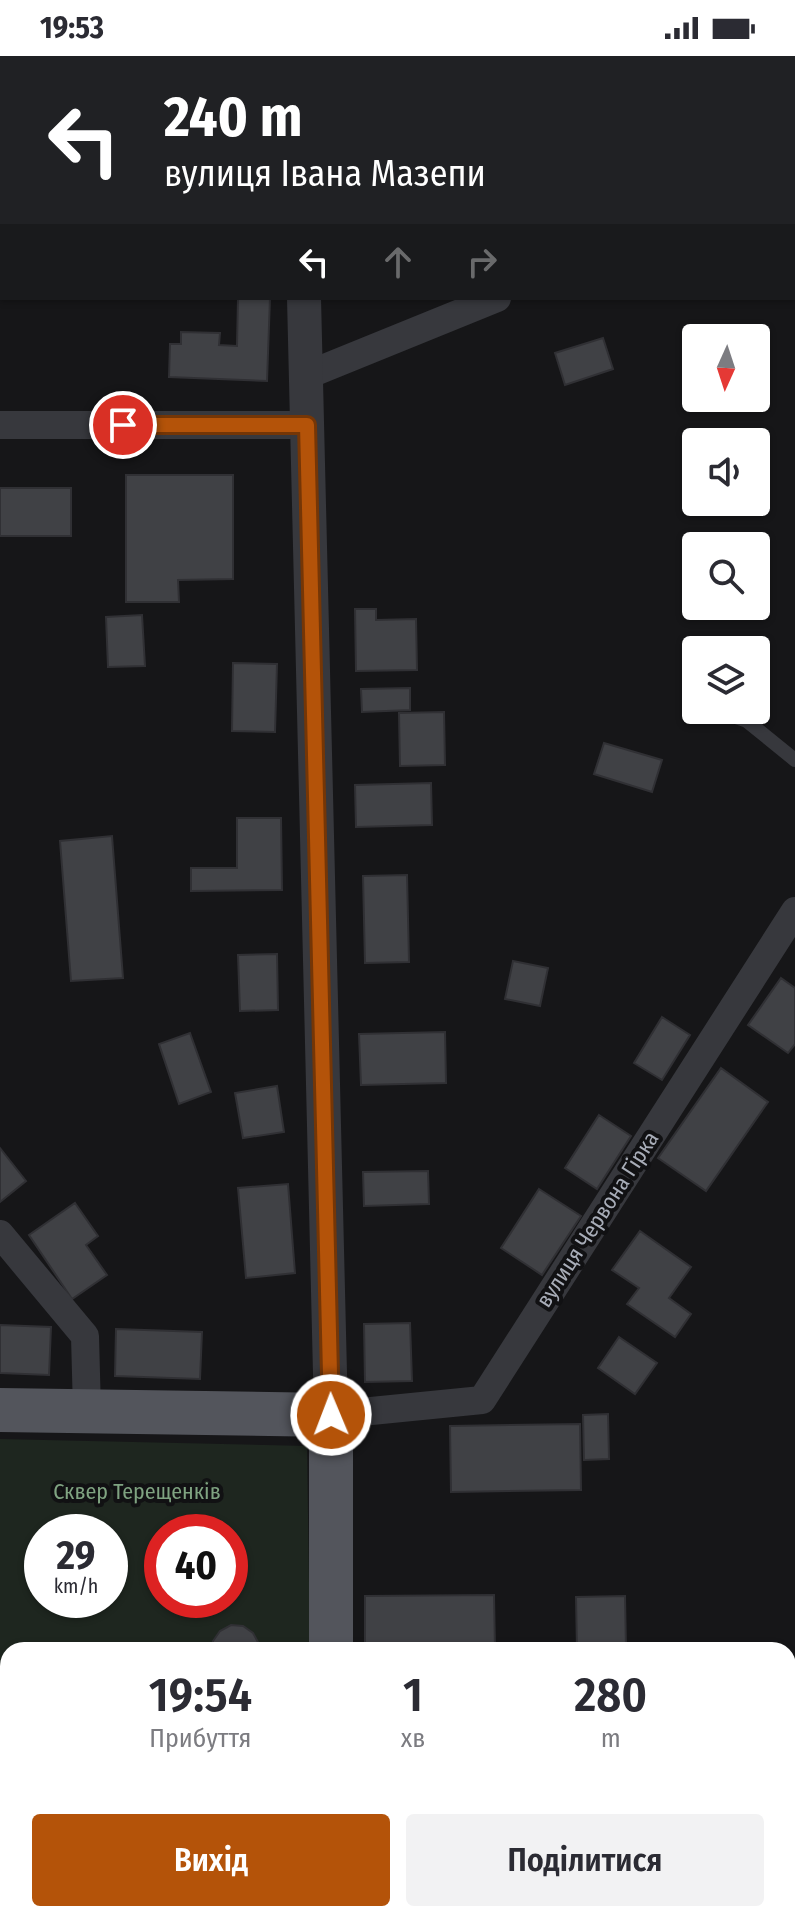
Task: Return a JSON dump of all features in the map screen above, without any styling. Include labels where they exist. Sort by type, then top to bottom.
[{"type":"main road","points":[[0,1410],[331,1415],[331,1642]]},
{"type":"street","points":[[304,300],[331,1415]]},
{"type":"street","points":[[305,376],[492,300]]},
{"type":"street","points":[[0,425],[307,425]]},
{"type":"street","name":"вулиця Червона Гірка","points":[[331,1415],[482,1400],[795,911]]},
{"type":"street","points":[[0,1234],[85,1336],[87,1411]]},
{"type":"lane","points":[[751,724],[795,760]]},
{"type":"green space","name":"Сквер Терещенків","points":[[0,1439],[307,1446],[310,1642],[0,1642]]},
{"type":"building","points":[[238,300],[270,300],[267,381],[169,377],[170,344],[181,344],[181,332],[220,333],[219,345],[237,346]]},
{"type":"building","points":[[603,338],[613,369],[565,385],[555,353]]},
{"type":"building","points":[[126,475],[233,475],[233,579],[178,580],[179,602],[126,602]]},
{"type":"building","points":[[0,488],[71,488],[71,536],[0,536]]},
{"type":"building","points":[[355,609],[376,609],[376,620],[416,619],[417,670],[356,671]]},
{"type":"building","points":[[142,615],[145,666],[108,667],[106,617]]},
{"type":"building","points":[[233,663],[277,664],[275,732],[232,731]]},
{"type":"building","points":[[410,688],[410,710],[362,712],[361,689]]},
{"type":"building","points":[[444,712],[445,765],[400,766],[399,713]]},
{"type":"building","points":[[604,743],[662,760],[652,792],[594,774]]},
{"type":"building","points":[[431,783],[432,825],[356,827],[355,785]]},
{"type":"building","points":[[237,818],[281,818],[282,890],[191,891],[191,868],[237,868]]},
{"type":"building","points":[[112,836],[123,978],[71,981],[60,841]]},
{"type":"building","points":[[407,875],[409,962],[365,963],[363,876]]},
{"type":"building","points":[[277,954],[278,1010],[240,1011],[238,955]]},
{"type":"building","points":[[513,961],[548,968],[540,1006],[505,999]]},
{"type":"building","points":[[781,978],[795,988],[795,1044],[788,1053],[748,1025]]},
{"type":"building","points":[[662,1017],[690,1035],[662,1080],[634,1063]]},
{"type":"building","points":[[445,1032],[446,1083],[361,1085],[359,1034]]},
{"type":"building","points":[[190,1033],[211,1092],[179,1104],[159,1044]]},
{"type":"building","points":[[721,1068],[768,1102],[706,1191],[658,1158]]},
{"type":"building","points":[[277,1086],[284,1132],[243,1138],[235,1093]]},
{"type":"building","points":[[599,1115],[631,1136],[597,1189],[565,1168]]},
{"type":"building","points":[[0,1148],[26,1181],[0,1202]]},
{"type":"building","points":[[428,1171],[429,1204],[364,1206],[363,1172]]},
{"type":"building","points":[[288,1184],[295,1273],[246,1278],[238,1188]]},
{"type":"building","points":[[539,1189],[581,1216],[542,1275],[501,1248]]},
{"type":"building","points":[[75,1203],[98,1236],[86,1245],[107,1275],[72,1299],[29,1235]]},
{"type":"building","points":[[640,1231],[691,1267],[669,1298],[691,1314],[675,1337],[627,1304],[639,1288],[612,1270]]},
{"type":"building","points":[[410,1323],[412,1381],[365,1382],[364,1324]]},
{"type":"building","points":[[0,1325],[51,1327],[49,1375],[0,1373]]},
{"type":"building","points":[[116,1329],[202,1332],[200,1379],[115,1376]]},
{"type":"building","points":[[619,1337],[657,1363],[635,1394],[598,1368]]},
{"type":"building","points":[[608,1414],[609,1459],[584,1460],[583,1415]]},
{"type":"building","points":[[580,1424],[581,1490],[451,1492],[450,1426]]},
{"type":"building","points":[[494,1595],[495,1642],[365,1642],[365,1596]]},
{"type":"building","points":[[625,1596],[626,1642],[577,1642],[576,1597]]},
{"type":"building","points":[[231,1625],[243,1626],[253,1633],[258,1642],[213,1642],[220,1631]]},
{"type":"route","points":[[123,425],[307,425],[331,1415]]}]
